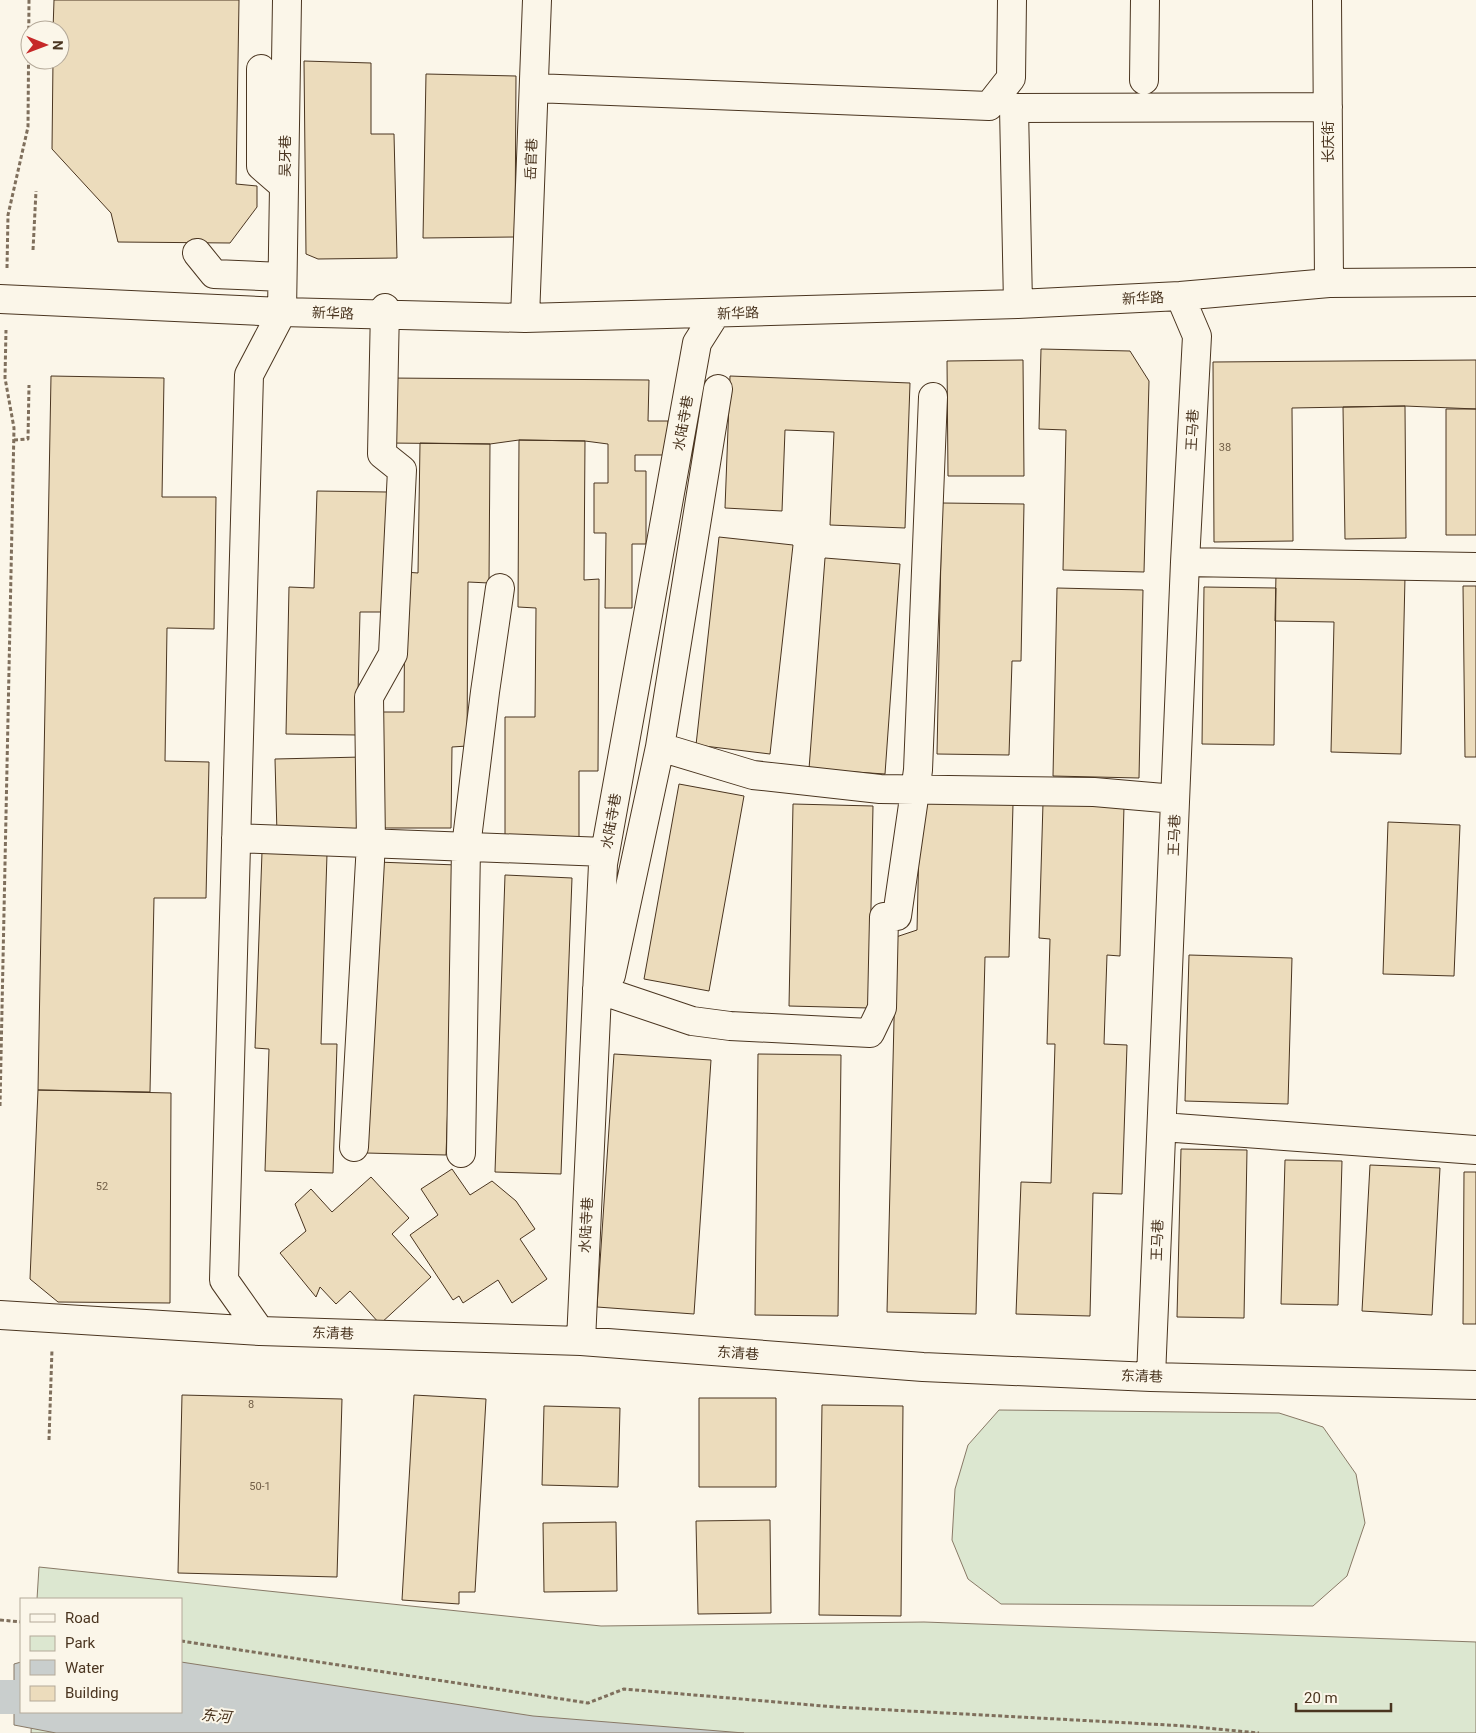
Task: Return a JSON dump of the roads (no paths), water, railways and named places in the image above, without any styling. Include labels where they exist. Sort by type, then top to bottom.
[{"type":"street","name":"吴牙巷","points":[[282,312],[287,0]]},
{"type":"street","name":"岳官巷","points":[[525,318],[537,0]]},
{"type":"street","points":[[534,88],[989,106],[1011,78],[1012,0]]},
{"type":"street","points":[[1144,80],[1145,0]]},
{"type":"street","name":"长庆街","points":[[1327,0],[1329,283]]},
{"type":"street","points":[[261,69],[260,166],[284,186]]},
{"type":"street","points":[[1018,304],[1014,108],[1328,107]]},
{"type":"street","points":[[197,252],[214,274],[282,276]]},
{"type":"street","name":"新华路","points":[[4,299],[282,312],[385,311],[525,318],[1018,304],[1180,296],[1329,283],[1476,282]]},
{"type":"street","name":"王马巷","points":[[1151,1377],[1196,336],[1180,296]]},
{"type":"street","points":[[354,1148],[371,844],[369,698],[393,654],[402,470],[382,454],[385,311]]},
{"type":"street","points":[[260,1331],[224,1280],[249,375],[282,312]]},
{"type":"street","name":"水陆寺巷","points":[[581,1341],[602,991],[603,864],[697,343],[716,314]]},
{"type":"street","points":[[718,389],[660,747],[602,991],[692,1021],[730,1026],[870,1034],[882,1008],[884,917],[897,916],[918,770],[933,397]]},
{"type":"street","points":[[1185,562],[1476,567]]},
{"type":"street","points":[[461,1153],[466,846],[484,692],[500,588]]},
{"type":"street","points":[[660,747],[753,775],[880,789],[1094,792],[1175,799]]},
{"type":"street","points":[[236,838],[605,852]]},
{"type":"street","points":[[1162,1127],[1476,1150]]},
{"type":"street","name":"东清巷","points":[[0,1315],[260,1331],[581,1341],[923,1367],[1151,1377],[1476,1386]]},
{"type":"water","points":[[20,1662],[20,1713],[182,1713],[182,1662],[533,1716],[744,1733],[56,1733],[14,1725],[14,1664]]},
{"type":"waterway","name":"东河","points":[[0,1697],[20,1697]]}]
